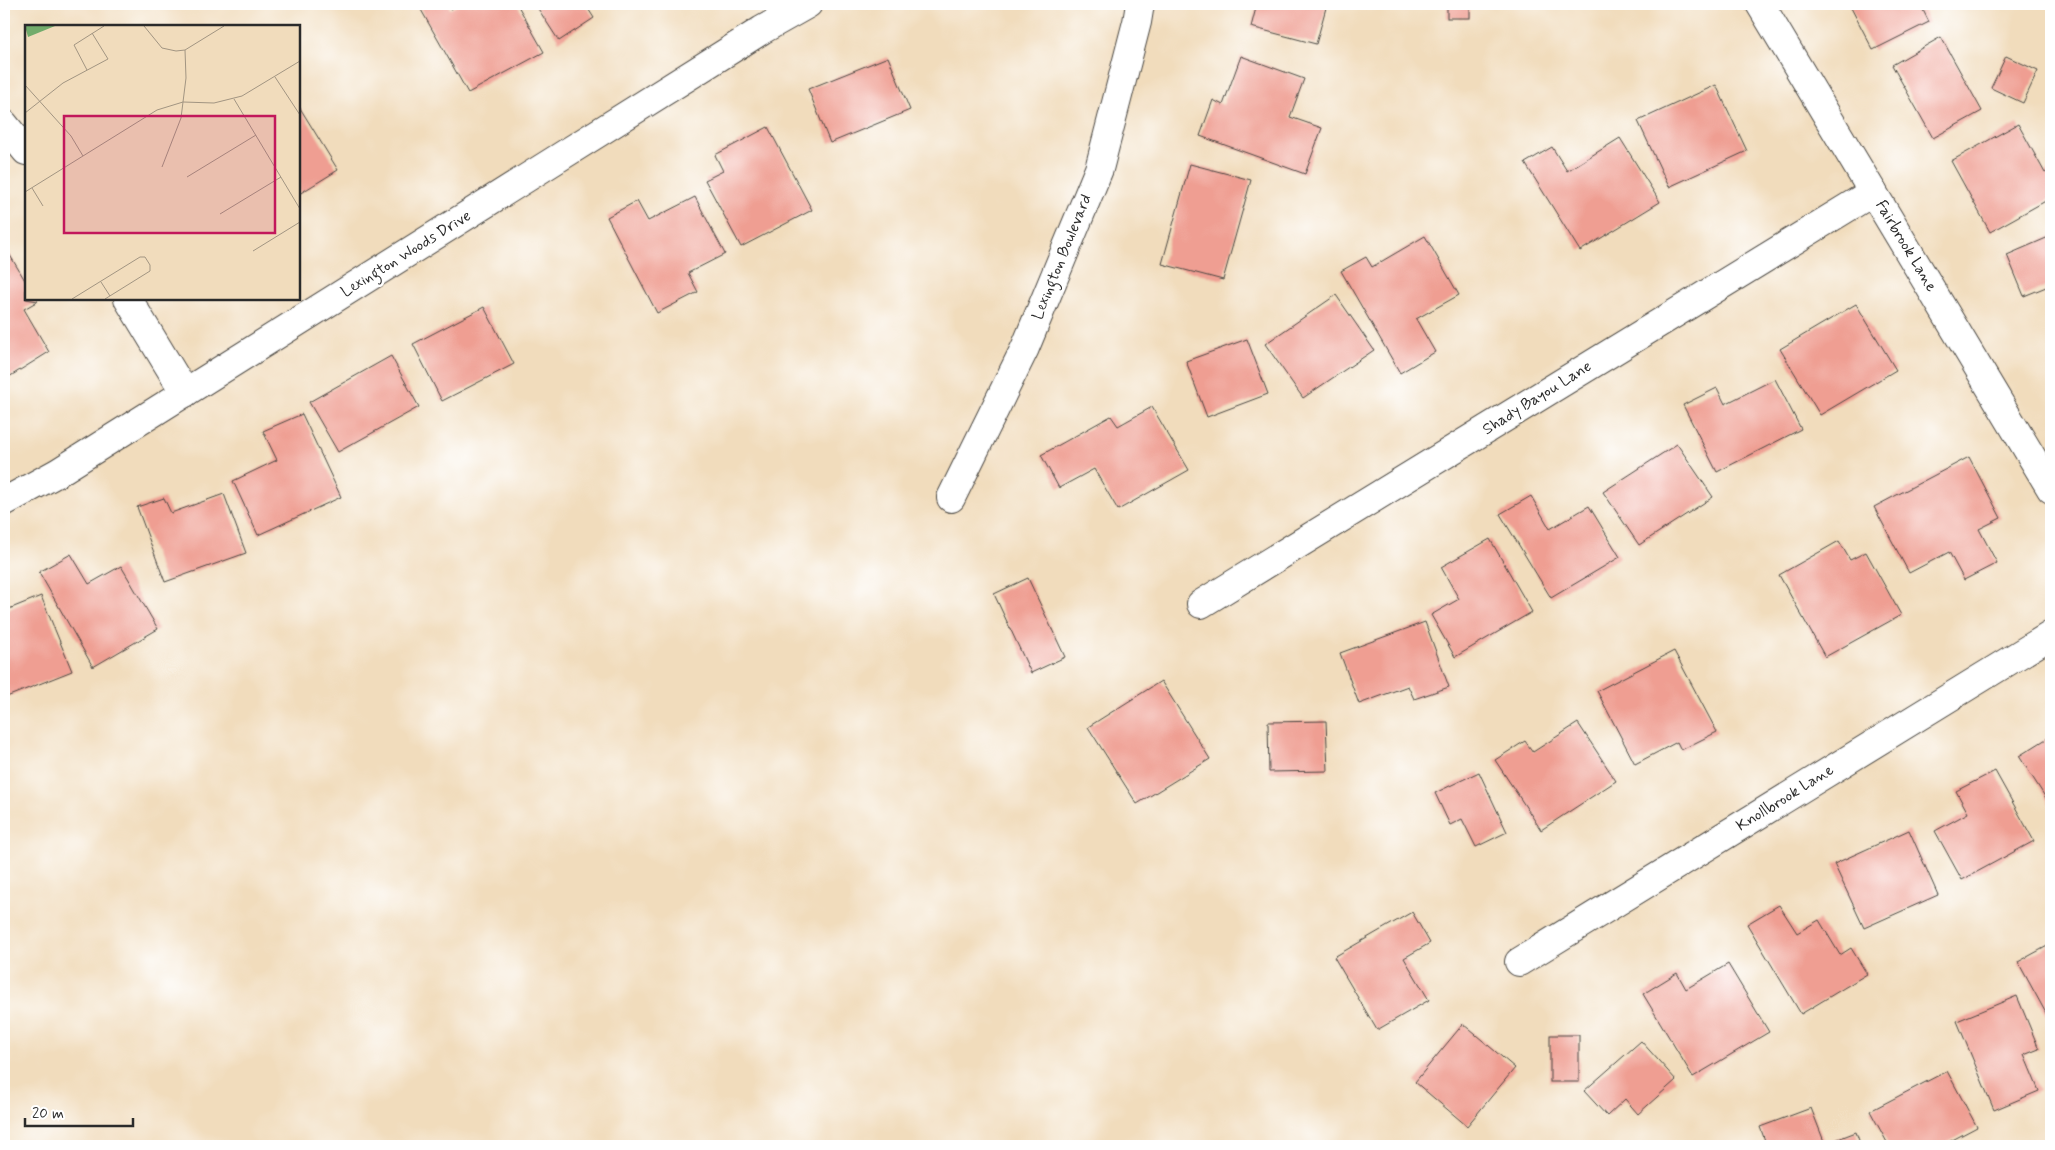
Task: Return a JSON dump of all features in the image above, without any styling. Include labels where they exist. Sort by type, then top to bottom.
[{"type":"street","name":"Lexington Woods Drive","points":[[4,502],[57,473],[762,30],[808,4]]},
{"type":"street","name":"Lexington Boulevard","points":[[951,498],[1026,348],[1098,169],[1137,22],[1140,4]]},
{"type":"street","name":"Fairbrook Lane","points":[[1760,4],[2051,489]]},
{"type":"street","points":[[4,124],[25,150]]},
{"type":"street","name":"Shady Bayou Lane","points":[[1201,604],[1873,192]]},
{"type":"street","points":[[129,300],[185,393]]},
{"type":"street","name":"Knollbrook Lane","points":[[1519,962],[2051,635]]},
{"type":"building","points":[[428,4],[448,4],[450,9],[460,4],[517,4],[544,52],[468,93],[420,8]]},
{"type":"building","points":[[535,4],[585,4],[594,18],[559,41]]},
{"type":"building","points":[[1257,4],[1327,4],[1316,44],[1251,27]]},
{"type":"building","points":[[1447,4],[1470,4],[1470,18],[1447,18]]},
{"type":"building","points":[[1849,4],[1920,4],[1929,22],[1873,50]]},
{"type":"building","points":[[1941,37],[1982,111],[1933,138],[1892,65]]},
{"type":"building","points":[[1241,56],[1304,79],[1290,117],[1322,128],[1305,174],[1200,136],[1213,100],[1223,105]]},
{"type":"building","points":[[2006,56],[2038,71],[2023,103],[1991,88]]},
{"type":"building","points":[[888,57],[910,110],[830,143],[808,89]]},
{"type":"building","points":[[1716,85],[1747,151],[1669,187],[1638,121]]},
{"type":"building","points":[[300,108],[338,170],[300,193]]},
{"type":"building","points":[[2018,124],[2045,173],[2051,169],[2051,198],[1990,232],[1951,161]]},
{"type":"building","points":[[768,127],[812,210],[741,247],[705,180],[723,171],[715,155]]},
{"type":"building","points":[[1620,138],[1660,202],[1580,251],[1525,163],[1552,147],[1567,171]]},
{"type":"building","points":[[1190,164],[1251,180],[1223,280],[1162,264]]},
{"type":"building","points":[[695,197],[725,254],[688,273],[698,292],[657,313],[607,217],[637,201],[648,221]]},
{"type":"building","points":[[1425,236],[1459,295],[1416,319],[1435,352],[1400,373],[1341,271],[1366,257],[1372,267]]},
{"type":"building","points":[[2051,236],[2051,285],[2024,296],[2007,255]]},
{"type":"building","points":[[5,247],[25,280],[25,300],[38,301],[24,309],[49,352],[4,380]]},
{"type":"building","points":[[1336,295],[1374,350],[1303,398],[1265,344]]},
{"type":"building","points":[[1856,304],[1896,370],[1820,415],[1780,349]]},
{"type":"building","points":[[484,307],[514,364],[442,401],[413,344]]},
{"type":"building","points":[[1247,339],[1268,394],[1207,417],[1186,361]]},
{"type":"building","points":[[391,356],[419,407],[338,452],[309,402]]},
{"type":"building","points":[[1775,379],[1801,429],[1717,472],[1683,405],[1717,388],[1725,404]]},
{"type":"building","points":[[1152,407],[1189,470],[1118,510],[1094,469],[1059,488],[1041,455],[1111,416],[1118,426]]},
{"type":"building","points":[[302,414],[341,497],[258,535],[233,481],[277,460],[263,431]]},
{"type":"building","points":[[1677,444],[1713,497],[1639,545],[1603,492]]},
{"type":"building","points":[[1969,457],[2001,518],[1979,529],[1997,563],[1964,580],[1949,552],[1909,573],[1874,507]]},
{"type":"building","points":[[224,494],[246,553],[165,582],[137,507],[164,498],[171,513]]},
{"type":"building","points":[[1531,496],[1550,529],[1589,506],[1620,557],[1551,598],[1500,514]]},
{"type":"building","points":[[1490,539],[1532,612],[1455,657],[1431,615],[1459,599],[1441,567]]},
{"type":"building","points":[[1839,541],[1850,560],[1866,552],[1901,615],[1825,657],[1779,575]]},
{"type":"building","points":[[71,554],[89,584],[121,566],[158,629],[93,667],[39,572]]},
{"type":"building","points":[[1028,578],[1065,657],[1031,673],[994,594]]},
{"type":"building","points":[[41,596],[72,671],[4,698],[4,638],[7,637],[4,627],[4,611]]},
{"type":"building","points":[[1425,622],[1449,687],[1414,699],[1408,686],[1359,704],[1340,653]]},
{"type":"building","points":[[1674,651],[1717,732],[1681,750],[1677,742],[1635,764],[1597,691]]},
{"type":"building","points":[[1161,681],[1210,759],[1137,804],[1088,727]]},
{"type":"building","points":[[1326,721],[1328,771],[1269,772],[1268,722]]},
{"type":"building","points":[[1578,723],[1616,781],[1541,830],[1495,760],[1525,741],[1533,752]]},
{"type":"building","points":[[2051,736],[2051,806],[2019,756]]},
{"type":"building","points":[[1995,771],[2034,841],[1962,880],[1935,831],[1968,813],[1956,791]]},
{"type":"building","points":[[1479,772],[1507,832],[1476,847],[1462,819],[1450,825],[1435,793]]},
{"type":"building","points":[[1909,830],[1938,895],[1864,928],[1834,864]]},
{"type":"building","points":[[1779,905],[1797,933],[1819,920],[1840,955],[1851,948],[1867,974],[1801,1014],[1747,924]]},
{"type":"building","points":[[1412,912],[1430,943],[1404,958],[1429,1000],[1377,1030],[1334,957]]},
{"type":"building","points":[[2051,944],[2051,1013],[2047,1015],[2018,962]]},
{"type":"building","points":[[1728,964],[1769,1032],[1693,1077],[1643,994],[1677,973],[1686,989]]},
{"type":"building","points":[[2017,996],[2039,1049],[2024,1055],[2039,1091],[1994,1110],[1957,1021]]},
{"type":"building","points":[[1463,1024],[1515,1068],[1467,1126],[1415,1082]]},
{"type":"building","points":[[1550,1035],[1579,1035],[1579,1082],[1550,1082]]},
{"type":"building","points":[[1641,1041],[1676,1080],[1638,1114],[1625,1099],[1607,1116],[1584,1091]]},
{"type":"building","points":[[1947,1071],[1977,1127],[1941,1146],[1889,1146],[1870,1111]]},
{"type":"building","points":[[1811,1108],[1825,1144],[1856,1132],[1861,1146],[1767,1146],[1760,1127]]}]
